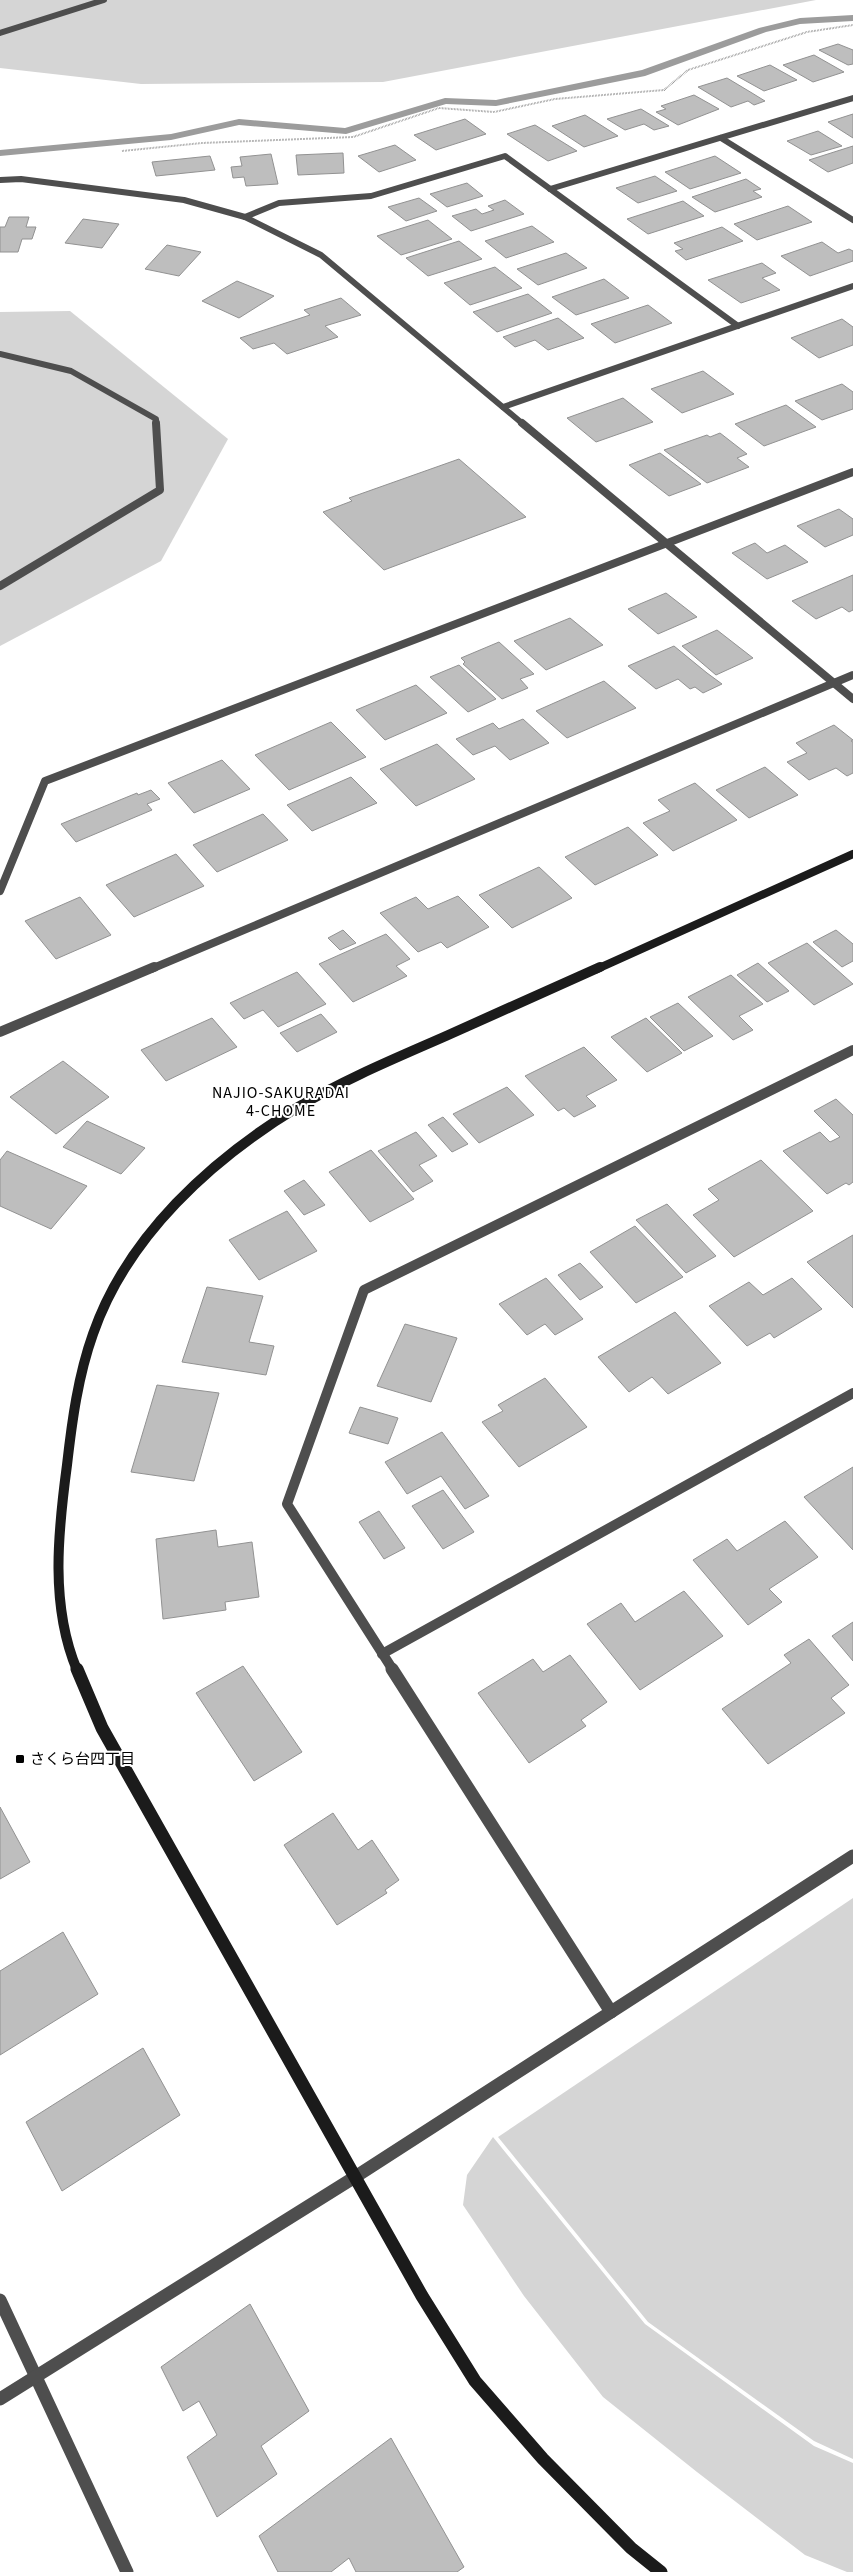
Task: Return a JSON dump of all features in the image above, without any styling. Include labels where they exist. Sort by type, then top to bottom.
[{"type":"street","points":[[0,34],[104,0]]},
{"type":"street","points":[[550,189],[853,98]]},
{"type":"street","points":[[721,138],[853,220]]},
{"type":"street","points":[[245,217],[279,203],[371,196],[505,156],[738,326]]},
{"type":"street","points":[[0,180],[21,179],[184,200],[245,217],[321,255],[853,699]]},
{"type":"street","points":[[503,407],[853,286]]},
{"type":"street","points":[[0,354],[71,371],[156,419],[160,490],[0,586]]},
{"type":"street","points":[[0,891],[45,781],[853,472]]},
{"type":"street","points":[[0,1032],[853,674]]},
{"type":"street","points":[[661,2572],[631,2548],[543,2459],[474,2381],[422,2296],[102,1728],[69,1652],[58,1596],[63,1494],[82,1372],[93,1333],[112,1291],[155,1224],[191,1188],[298,1107],[357,1076],[853,854]]},
{"type":"street","points":[[611,2012],[288,1504],[364,1290],[853,1050]]},
{"type":"street","points":[[382,1654],[853,1394]]},
{"type":"street","points":[[0,2399],[355,2177],[853,1856]]},
{"type":"street","points":[[0,2300],[126,2572]]},
{"type":"path","points":[[114,152],[202,143],[353,137],[439,108],[494,112],[555,98],[664,90],[688,70],[807,32],[853,25]]},
{"type":"shaded area","points":[[0,0],[816,0],[383,82],[141,84],[0,68]]},
{"type":"shaded area","points":[[70,311],[228,439],[161,561],[0,646],[0,312]]},
{"type":"shaded area","points":[[853,1898],[853,2459],[814,2441],[648,2322],[498,2137]]},
{"type":"shaded area","points":[[493,2137],[645,2324],[814,2446],[853,2463],[853,2572],[847,2572],[805,2555],[603,2397],[524,2296],[463,2205],[467,2175]]},
{"type":"building","points":[[838,44],[853,50],[853,64],[848,65],[819,50]]},
{"type":"building","points":[[814,55],[844,72],[813,82],[783,65]]},
{"type":"building","points":[[770,65],[797,80],[764,91],[737,76]]},
{"type":"building","points":[[727,78],[765,101],[754,105],[748,101],[731,107],[698,87]]},
{"type":"building","points":[[694,95],[719,109],[678,125],[656,112],[666,109],[661,106]]},
{"type":"building","points":[[641,109],[669,126],[654,130],[644,124],[625,130],[607,119]]},
{"type":"building","points":[[853,114],[853,138],[828,122]]},
{"type":"building","points":[[585,115],[618,136],[584,147],[552,126]]},
{"type":"building","points":[[465,119],[486,134],[436,150],[414,135]]},
{"type":"building","points":[[535,125],[577,151],[548,161],[507,134]]},
{"type":"building","points":[[818,131],[842,146],[811,155],[787,141]]},
{"type":"building","points":[[395,145],[416,160],[379,172],[358,156]]},
{"type":"building","points":[[853,146],[853,163],[828,172],[809,160]]},
{"type":"building","points":[[343,153],[344,173],[298,175],[296,155]]},
{"type":"building","points":[[271,154],[278,184],[246,186],[244,177],[233,178],[231,167],[242,166],[240,157]]},
{"type":"building","points":[[210,156],[215,170],[156,176],[152,162]]},
{"type":"building","points":[[715,156],[741,173],[690,189],[665,172]]},
{"type":"building","points":[[655,176],[677,191],[638,203],[616,188]]},
{"type":"building","points":[[746,179],[761,189],[753,191],[762,197],[715,212],[692,197]]},
{"type":"building","points":[[467,183],[483,196],[447,207],[430,194]]},
{"type":"building","points":[[419,198],[437,211],[406,221],[388,207]]},
{"type":"building","points":[[505,200],[524,214],[471,231],[452,216],[476,209],[482,214],[494,210],[488,206]]},
{"type":"building","points":[[683,201],[704,216],[648,234],[627,219]]},
{"type":"building","points":[[788,206],[812,222],[757,240],[734,224]]},
{"type":"building","points":[[9,217],[29,217],[26,227],[36,227],[32,239],[22,239],[18,252],[0,252],[0,227],[5,227]]},
{"type":"building","points":[[83,219],[119,224],[102,248],[65,243]]},
{"type":"building","points":[[428,220],[452,239],[401,255],[377,236]]},
{"type":"building","points":[[532,226],[554,242],[506,258],[485,241]]},
{"type":"building","points":[[722,227],[743,241],[686,260],[675,251],[683,249],[674,243]]},
{"type":"building","points":[[459,241],[482,259],[428,276],[406,258]]},
{"type":"building","points":[[822,242],[838,253],[849,249],[853,251],[853,261],[810,276],[781,256]]},
{"type":"building","points":[[167,245],[201,252],[179,276],[145,269]]},
{"type":"building","points":[[566,253],[587,268],[538,285],[517,269]]},
{"type":"building","points":[[762,263],[776,273],[762,278],[780,290],[741,303],[708,280]]},
{"type":"building","points":[[495,267],[522,288],[470,305],[444,283]]},
{"type":"building","points":[[604,279],[629,298],[576,315],[552,297]]},
{"type":"building","points":[[237,281],[274,296],[239,318],[202,301]]},
{"type":"building","points":[[528,294],[552,313],[497,332],[473,312]]},
{"type":"building","points":[[341,298],[361,315],[325,326],[338,337],[287,354],[274,343],[253,349],[240,338],[310,315],[304,310]]},
{"type":"building","points":[[648,305],[672,323],[615,343],[591,324]]},
{"type":"building","points":[[558,318],[584,338],[548,350],[535,340],[515,347],[503,337]]},
{"type":"building","points":[[842,319],[853,327],[853,345],[819,358],[791,338]]},
{"type":"building","points":[[703,371],[734,394],[682,413],[651,389]]},
{"type":"building","points":[[842,384],[853,392],[853,409],[822,420],[795,401]]},
{"type":"building","points":[[623,398],[653,422],[596,442],[567,418]]},
{"type":"building","points":[[786,405],[816,427],[764,446],[735,424]]},
{"type":"building","points":[[720,433],[747,454],[737,458],[749,467],[707,483],[664,450],[707,435],[710,437]]},
{"type":"building","points":[[660,453],[701,484],[669,496],[629,465]]},
{"type":"building","points":[[459,459],[526,517],[384,570],[323,512],[352,501],[349,498]]},
{"type":"building","points":[[839,509],[853,519],[853,535],[825,547],[797,526]]},
{"type":"building","points":[[755,543],[767,553],[785,545],[808,562],[767,579],[732,553]]},
{"type":"building","points":[[853,575],[853,610],[849,612],[842,607],[816,619],[792,601]]},
{"type":"building","points":[[666,593],[697,617],[658,634],[628,609]]},
{"type":"building","points":[[570,618],[603,645],[546,670],[514,641]]},
{"type":"building","points":[[717,630],[753,658],[716,675],[682,646]]},
{"type":"building","points":[[499,642],[534,674],[520,679],[528,688],[502,699],[463,664],[465,662],[461,658]]},
{"type":"building","points":[[674,646],[722,684],[703,693],[695,687],[690,689],[678,679],[656,689],[628,666]]},
{"type":"building","points":[[459,665],[496,699],[468,712],[430,677]]},
{"type":"building","points":[[604,681],[636,708],[567,738],[536,711]]},
{"type":"building","points":[[416,685],[447,713],[385,740],[356,710]]},
{"type":"building","points":[[523,719],[549,743],[510,760],[495,746],[473,755],[456,739],[493,723],[499,729]]},
{"type":"building","points":[[331,722],[366,757],[289,790],[255,755]]},
{"type":"building","points":[[834,725],[853,740],[851,741],[853,742],[853,773],[847,776],[836,768],[809,780],[787,762],[807,753],[796,743]]},
{"type":"building","points":[[437,744],[475,779],[416,806],[380,769]]},
{"type":"building","points":[[222,760],[250,789],[194,813],[168,783]]},
{"type":"building","points":[[765,767],[798,795],[749,818],[716,790]]},
{"type":"building","points":[[351,777],[377,803],[312,831],[287,805]]},
{"type":"building","points":[[695,783],[737,820],[673,851],[643,823],[670,811],[658,800]]},
{"type":"building","points":[[151,790],[160,799],[147,804],[152,810],[76,842],[61,824],[137,793],[138,795]]},
{"type":"building","points":[[263,814],[288,840],[217,872],[193,845]]},
{"type":"building","points":[[628,827],[658,855],[595,885],[565,857]]},
{"type":"building","points":[[176,854],[204,886],[134,917],[106,885]]},
{"type":"building","points":[[539,867],[572,898],[512,928],[479,895]]},
{"type":"building","points":[[458,896],[489,927],[447,948],[441,942],[418,952],[380,913],[416,897],[428,909]]},
{"type":"building","points":[[80,897],[111,935],[56,959],[25,921]]},
{"type":"building","points":[[343,930],[356,943],[340,950],[328,938]]},
{"type":"building","points":[[836,930],[853,944],[853,961],[842,967],[813,942]]},
{"type":"building","points":[[386,934],[410,959],[396,966],[407,976],[353,1002],[319,964]]},
{"type":"building","points":[[807,943],[853,984],[814,1005],[768,963]]},
{"type":"building","points":[[758,963],[789,991],[767,1002],[737,975]]},
{"type":"building","points":[[297,972],[326,1004],[278,1027],[263,1010],[244,1019],[230,1003]]},
{"type":"building","points":[[731,975],[763,1004],[739,1016],[753,1030],[733,1040],[688,997]]},
{"type":"building","points":[[678,1003],[713,1036],[684,1051],[650,1017]]},
{"type":"building","points":[[321,1014],[337,1032],[297,1052],[280,1033]]},
{"type":"building","points":[[212,1018],[237,1047],[166,1081],[141,1050]]},
{"type":"building","points":[[646,1018],[682,1053],[647,1072],[611,1037]]},
{"type":"building","points":[[584,1047],[617,1080],[586,1096],[596,1106],[574,1117],[564,1108],[558,1111],[525,1076]]},
{"type":"building","points":[[63,1061],[109,1097],[56,1134],[10,1097]]},
{"type":"building","points":[[507,1087],[534,1115],[479,1143],[453,1114]]},
{"type":"building","points":[[836,1099],[853,1115],[853,1182],[849,1185],[846,1183],[827,1194],[783,1151],[820,1132],[830,1142],[840,1137],[814,1111]]},
{"type":"building","points":[[443,1117],[468,1144],[452,1152],[428,1125]]},
{"type":"building","points":[[87,1121],[145,1148],[121,1174],[63,1147]]},
{"type":"building","points":[[416,1132],[437,1156],[419,1165],[433,1181],[413,1192],[378,1151]]},
{"type":"building","points":[[371,1150],[414,1199],[370,1222],[329,1172]]},
{"type":"building","points":[[7,1151],[87,1186],[51,1229],[0,1206],[0,1160]]},
{"type":"building","points":[[761,1160],[813,1211],[734,1257],[693,1215],[719,1200],[708,1189]]},
{"type":"building","points":[[304,1180],[325,1205],[304,1215],[284,1191]]},
{"type":"building","points":[[667,1204],[716,1256],[686,1273],[636,1220]]},
{"type":"building","points":[[287,1211],[317,1251],[259,1280],[229,1240]]},
{"type":"building","points":[[635,1226],[683,1277],[636,1303],[590,1252]]},
{"type":"building","points":[[853,1235],[853,1308],[807,1262]]},
{"type":"building","points":[[580,1263],[603,1287],[580,1300],[558,1275]]},
{"type":"building","points":[[546,1278],[583,1319],[555,1335],[545,1324],[527,1335],[499,1304]]},
{"type":"building","points":[[792,1278],[822,1309],[774,1338],[770,1333],[747,1346],[709,1306],[749,1282],[763,1295]]},
{"type":"building","points":[[207,1287],[263,1296],[249,1342],[274,1346],[266,1375],[182,1362]]},
{"type":"building","points":[[675,1312],[721,1363],[668,1394],[652,1377],[629,1392],[598,1357]]},
{"type":"building","points":[[405,1324],[457,1338],[431,1402],[377,1386]]},
{"type":"building","points":[[545,1378],[587,1427],[519,1467],[482,1422],[503,1411],[498,1405]]},
{"type":"building","points":[[157,1385],[219,1393],[194,1481],[131,1472]]},
{"type":"building","points":[[360,1407],[398,1418],[388,1444],[349,1433]]},
{"type":"building","points":[[442,1432],[489,1496],[465,1509],[441,1476],[407,1494],[385,1462]]},
{"type":"building","points":[[853,1467],[853,1550],[804,1497]]},
{"type":"building","points":[[443,1490],[474,1532],[443,1549],[412,1506]]},
{"type":"building","points":[[379,1511],[405,1548],[384,1559],[359,1522]]},
{"type":"building","points":[[785,1521],[818,1557],[769,1589],[782,1602],[748,1625],[693,1560],[727,1539],[737,1551]]},
{"type":"building","points":[[216,1530],[218,1547],[252,1542],[259,1597],[225,1602],[226,1610],[163,1619],[156,1539]]},
{"type":"building","points":[[684,1591],[723,1636],[640,1690],[587,1624],[621,1603],[635,1622]]},
{"type":"building","points":[[853,1622],[853,1661],[832,1636]]},
{"type":"building","points":[[809,1639],[849,1685],[831,1698],[845,1713],[768,1764],[722,1709],[791,1663],[784,1655]]},
{"type":"building","points":[[570,1655],[607,1702],[581,1720],[586,1726],[529,1763],[478,1693],[533,1659],[543,1672]]},
{"type":"building","points":[[243,1666],[302,1752],[254,1781],[196,1693]]},
{"type":"building","points":[[0,1807],[30,1862],[0,1879]]},
{"type":"building","points":[[333,1813],[358,1850],[372,1840],[399,1880],[385,1890],[387,1893],[337,1925],[284,1845]]},
{"type":"building","points":[[63,1932],[98,1994],[0,2055],[0,1971]]},
{"type":"building","points":[[143,2048],[180,2115],[62,2191],[26,2122]]},
{"type":"building","points":[[250,2304],[309,2411],[261,2446],[277,2474],[217,2517],[187,2457],[217,2435],[199,2401],[183,2411],[161,2367]]},
{"type":"building","points":[[391,2438],[464,2567],[457,2572],[356,2572],[349,2558],[331,2572],[278,2572],[259,2536]]},
{"type":"waterway","points":[[0,153],[171,137],[239,122],[346,131],[445,101],[496,103],[645,73],[763,30],[800,21],[853,18]]},
{"type":"place","name":"さくら台四丁目","points":[[20,1759]]},
{"type":"district","name":"NAJIO-SAKURADAI 4-CHOME","points":[[281,1102]]}]
